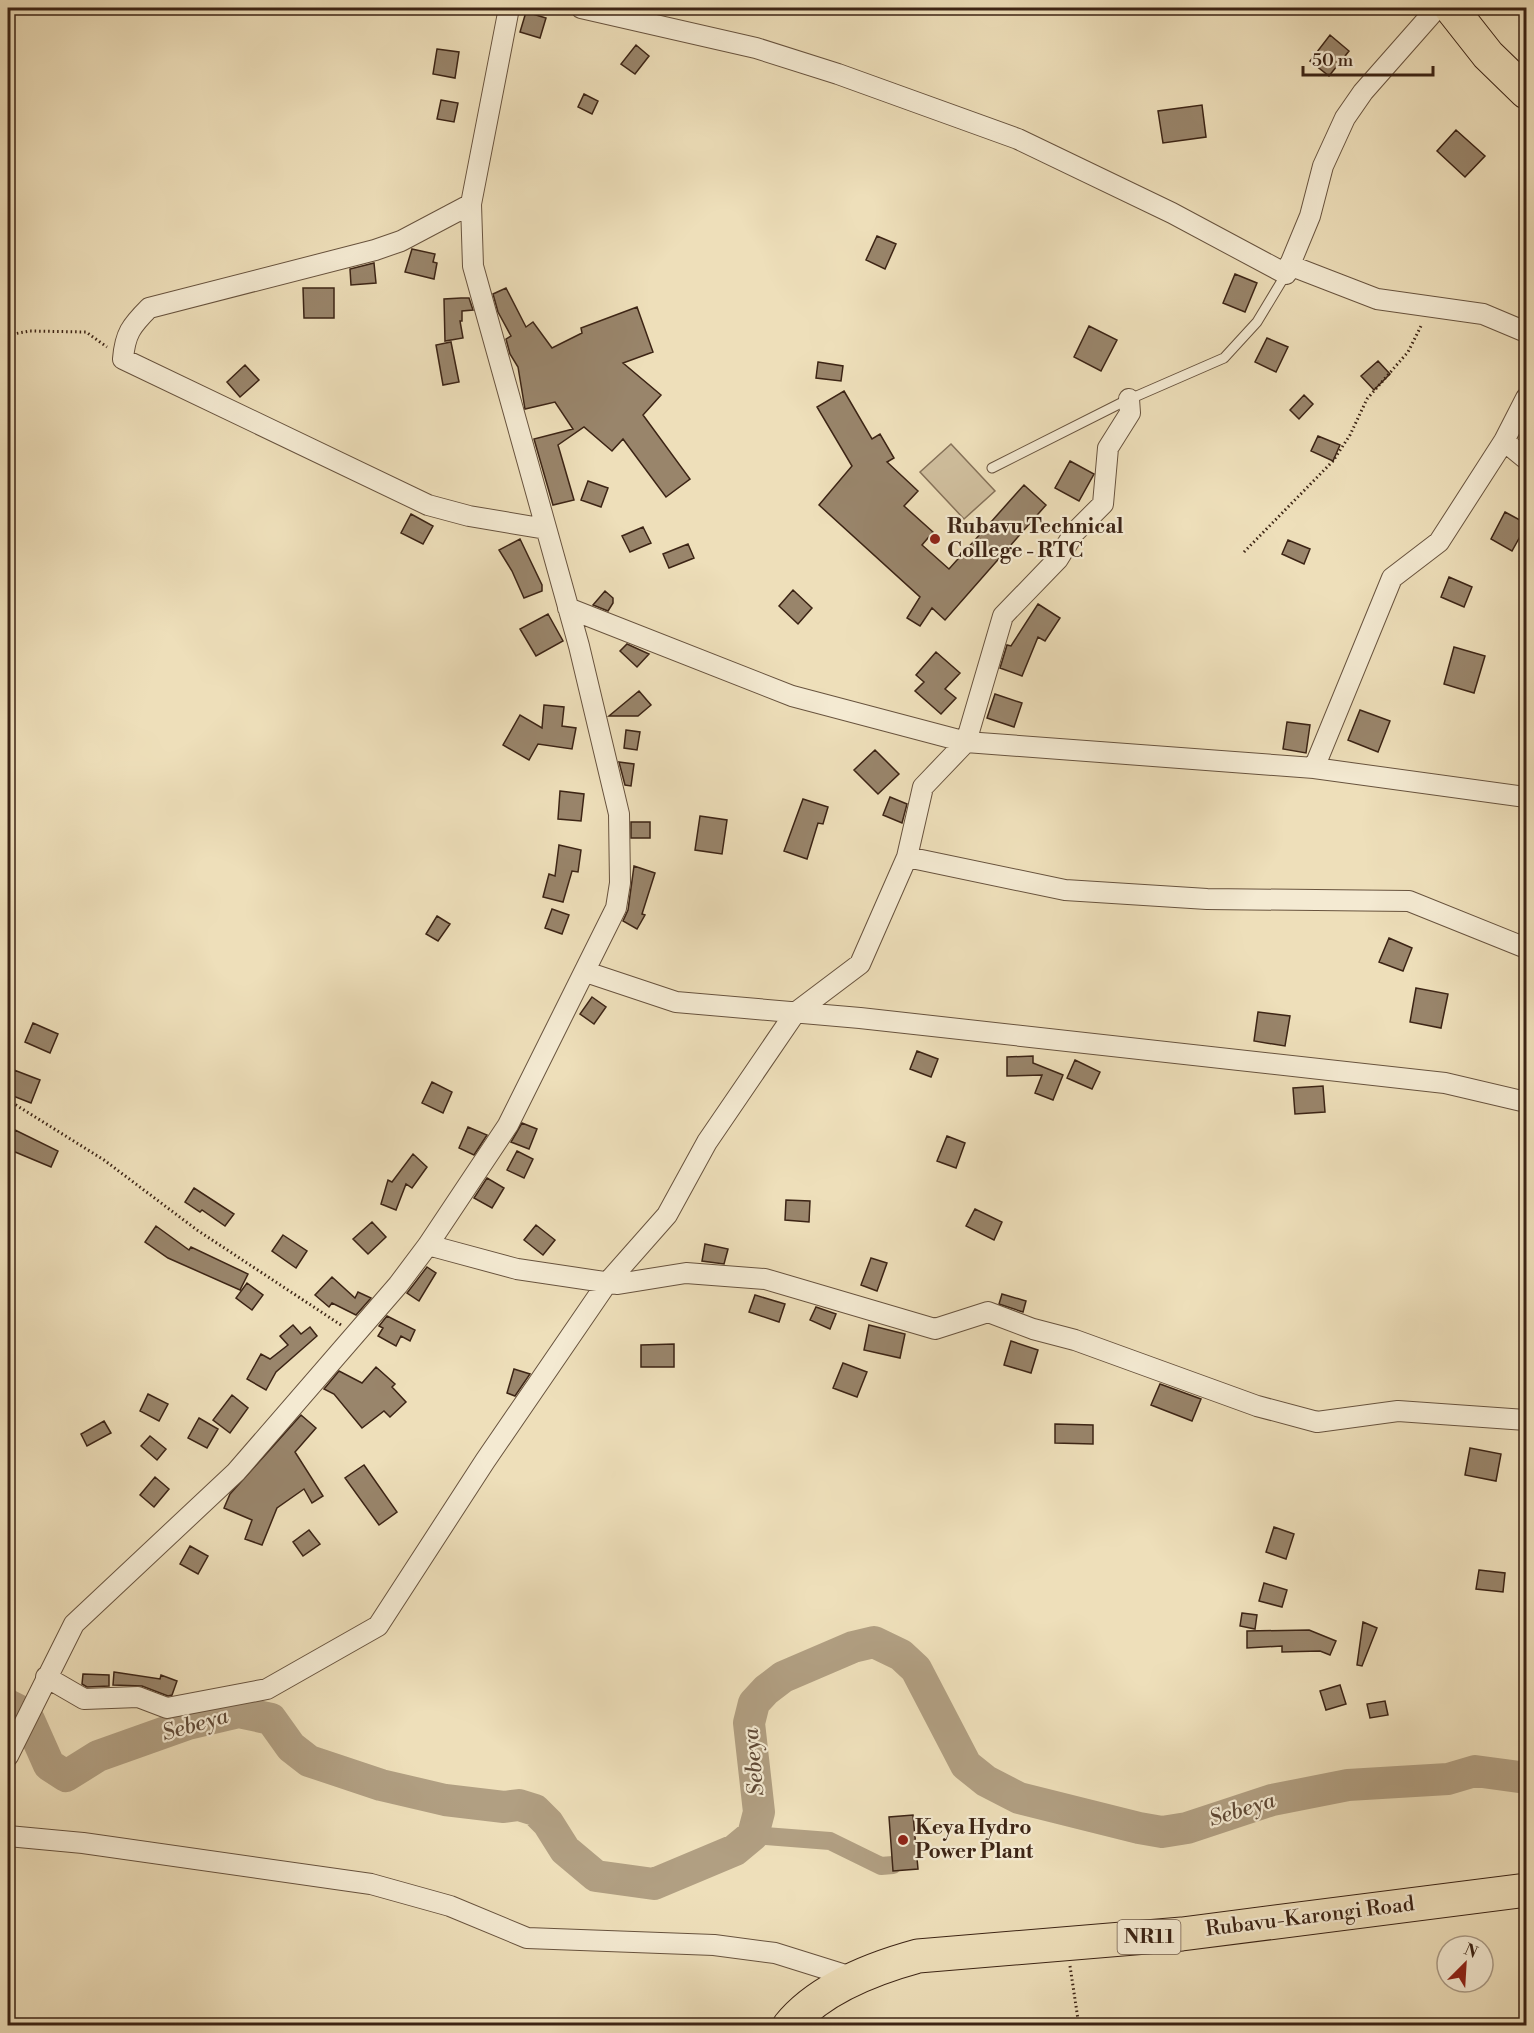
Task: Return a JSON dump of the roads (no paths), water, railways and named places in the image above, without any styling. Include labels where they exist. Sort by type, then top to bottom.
[{"type":"highway","points":[[1451,8],[1488,55],[1527,92]]},
{"type":"highway","name":"Rubavu-Karongi Road","points":[[789,2025],[818,2001],[855,1978],[881,1966],[918,1956],[1182,1934],[1527,1890]]},
{"type":"street","points":[[8,1756],[74,1624],[236,1472],[356,1334],[428,1245],[508,1125],[616,909],[621,849],[619,814],[568,608],[473,266],[471,204],[509,8]]},
{"type":"street","points":[[581,8],[756,48],[838,74],[1018,140],[1287,269],[1377,299],[1483,314],[1527,332]]},
{"type":"street","points":[[1287,269],[1310,216],[1323,166],[1345,118],[1363,92],[1437,8]]},
{"type":"street","points":[[471,204],[401,241],[375,250],[149,309],[135,322],[124,339],[123,359],[428,505],[469,516],[546,529]]},
{"type":"street","points":[[1314,768],[1392,578],[1439,542],[1504,441],[1527,398]]},
{"type":"street","points":[[46,1677],[84,1699],[138,1697],[167,1708],[267,1689],[378,1626],[433,1539],[607,1283],[667,1215],[707,1142],[795,1013],[860,964],[907,856],[923,787],[966,742],[1003,616],[1058,559],[1074,533],[1103,504],[1108,448],[1130,413],[1129,399]]},
{"type":"street","points":[[1504,441],[1527,459]]},
{"type":"street","points":[[568,608],[792,696],[966,742],[1314,768],[1527,797]]},
{"type":"street","points":[[907,856],[1065,890],[1207,899],[1409,901],[1527,948]]},
{"type":"street","points":[[586,972],[676,1002],[1444,1083],[1527,1102]]},
{"type":"street","points":[[428,1245],[517,1269],[607,1283],[618,1284],[686,1273],[765,1279],[935,1329],[988,1312],[1033,1329],[1086,1344],[1257,1406],[1317,1422],[1398,1411],[1527,1420]]},
{"type":"street","points":[[8,1836],[83,1843],[372,1884],[450,1905],[527,1938],[714,1945],[775,1953],[855,1978]]},
{"type":"lane","points":[[992,468],[1129,399],[1224,358],[1257,322],[1287,269]]},
{"type":"waterway","name":"Sebeya","points":[[8,1705],[20,1711],[29,1720],[49,1765],[66,1776],[98,1756],[188,1724],[239,1712],[271,1719],[291,1747],[309,1761],[381,1785],[445,1800],[504,1807],[519,1805],[535,1810],[548,1823],[565,1850],[596,1876],[654,1884],[735,1850],[753,1835],[759,1812],[749,1723],[754,1703],[783,1677],[853,1647],[874,1642],[901,1655],[916,1669],[966,1765],[986,1781],[1019,1798],[1139,1828],[1162,1832],[1187,1828],[1272,1800],[1348,1785],[1448,1779],[1475,1771],[1526,1778]]},
{"type":"waterway","points":[[753,1835],[830,1841],[881,1866],[893,1865]]},
{"type":"place","name":"Rubavu Technical College - RTC","points":[[935,539]]},
{"type":"place","name":"Keya Hydro Power Plant","points":[[903,1840]]}]
